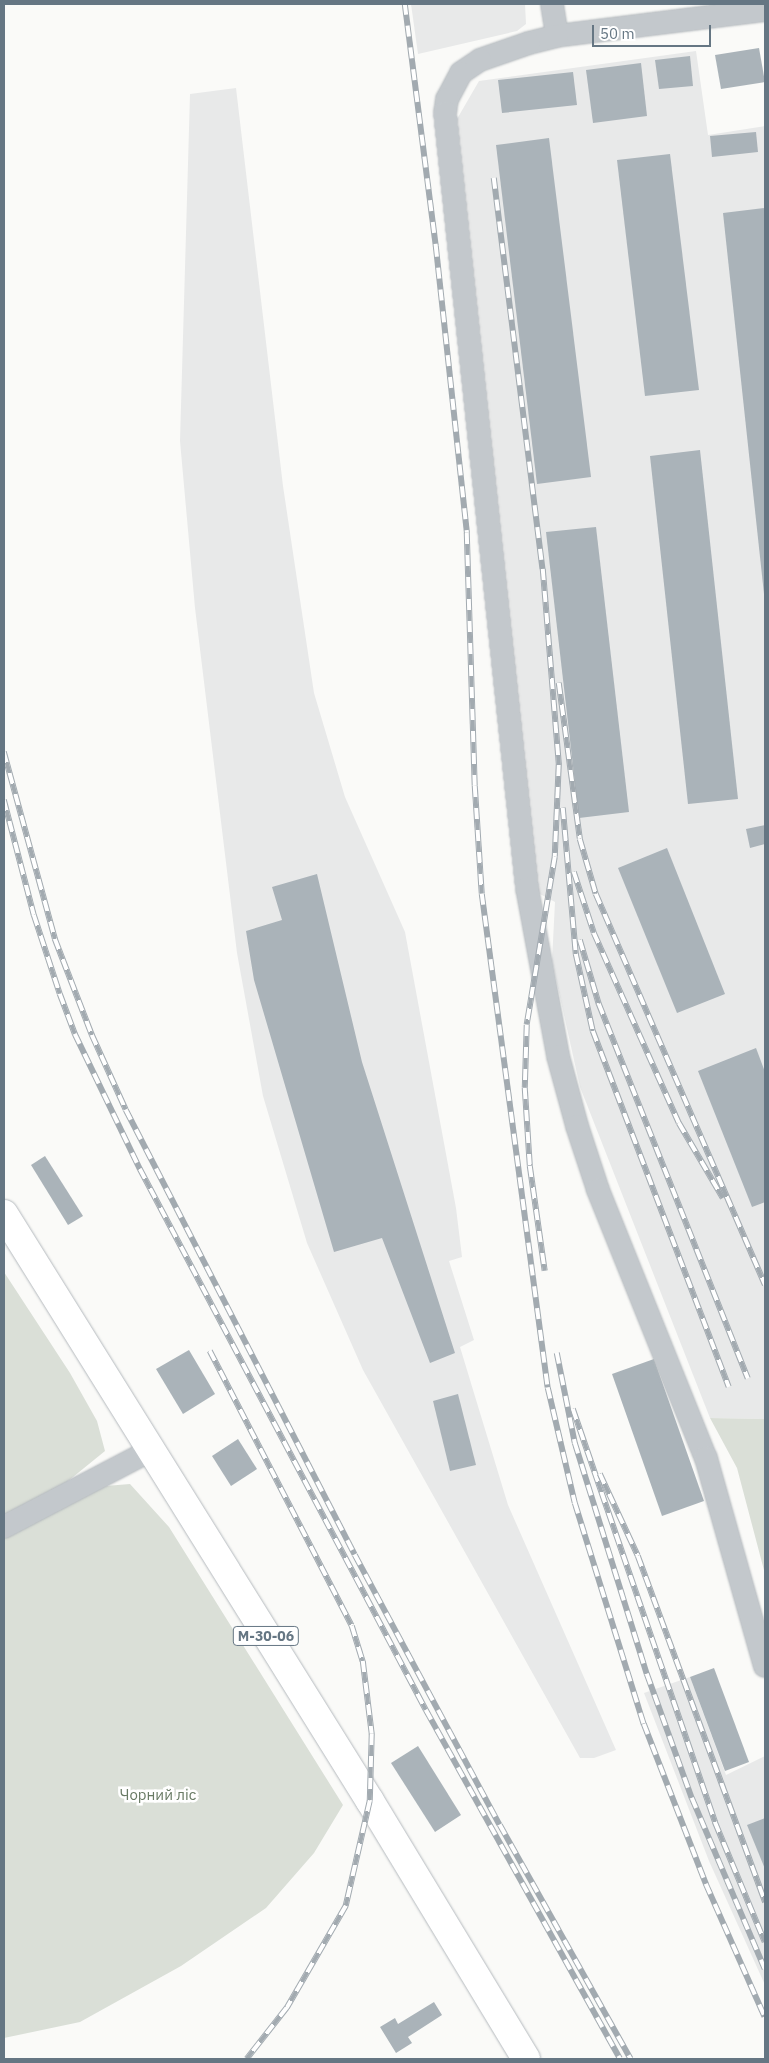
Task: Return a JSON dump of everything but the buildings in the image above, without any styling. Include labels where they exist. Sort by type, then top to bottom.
[{"type":"main road","name":"М-30-06","points":[[4,1214],[152,1450],[526,2059]]},
{"type":"street","points":[[552,4],[557,36]]},
{"type":"street","points":[[765,10],[557,36],[480,60],[461,73],[447,99],[445,113],[527,888],[558,1056],[576,1126],[598,1190],[706,1458],[765,1666]]},
{"type":"street","points":[[4,1527],[152,1450]]},
{"type":"shaded area","points":[[411,4],[525,4],[526,24],[517,31],[418,54]]},
{"type":"shaded area","points":[[696,51],[708,135],[765,126],[765,1419],[710,1418],[580,1087],[552,961],[555,902],[538,893],[457,119],[479,81]]},
{"type":"shaded area","points":[[236,88],[283,486],[314,693],[345,797],[405,932],[456,1208],[462,1257],[449,1261],[474,1340],[460,1347],[508,1505],[616,1750],[594,1758],[580,1758],[363,1370],[307,1243],[263,1096],[237,953],[195,608],[180,441],[190,94]]},
{"type":"shaded area","points":[[690,1677],[726,1775],[765,1756],[765,1985],[709,1861],[644,1693]]},
{"type":"green space","name":"Чорний ліс","points":[[4,1272],[70,1373],[97,1421],[105,1451],[57,1490],[130,1484],[169,1527],[343,1805],[314,1853],[266,1908],[181,1966],[80,2022],[4,2038]]},
{"type":"green space","points":[[710,1418],[765,1419],[765,1574],[737,1468]]},
{"type":"railway","points":[[405,4],[436,246],[467,533],[475,786],[482,894],[548,1388],[575,1503],[644,1724],[706,1884],[765,2017]]},
{"type":"railway","points":[[494,178],[543,569],[559,765],[555,857],[527,1025],[525,1088],[530,1166],[545,1271]]},
{"type":"railway","points":[[559,683],[580,839],[596,894],[765,1285]]},
{"type":"railway","points":[[4,752],[55,939],[92,1035],[126,1110],[355,1555],[500,1825],[631,2059]]},
{"type":"railway","points":[[4,800],[34,915],[60,994],[75,1034],[140,1169],[426,1710],[620,2059]]},
{"type":"railway","points":[[563,808],[576,954],[593,1031],[729,1387]]},
{"type":"railway","points":[[574,872],[594,933],[679,1123],[723,1198]]},
{"type":"railway","points":[[580,940],[599,1004],[748,1378]]},
{"type":"railway","points":[[210,1351],[352,1626],[363,1661],[372,1734],[370,1801],[346,1906],[287,2008],[247,2059]]},
{"type":"railway","points":[[557,1353],[575,1443],[647,1674],[692,1798],[765,1969]]},
{"type":"railway","points":[[573,1409],[715,1822],[765,1942]]},
{"type":"railway","points":[[600,1474],[638,1556],[765,1902]]}]
